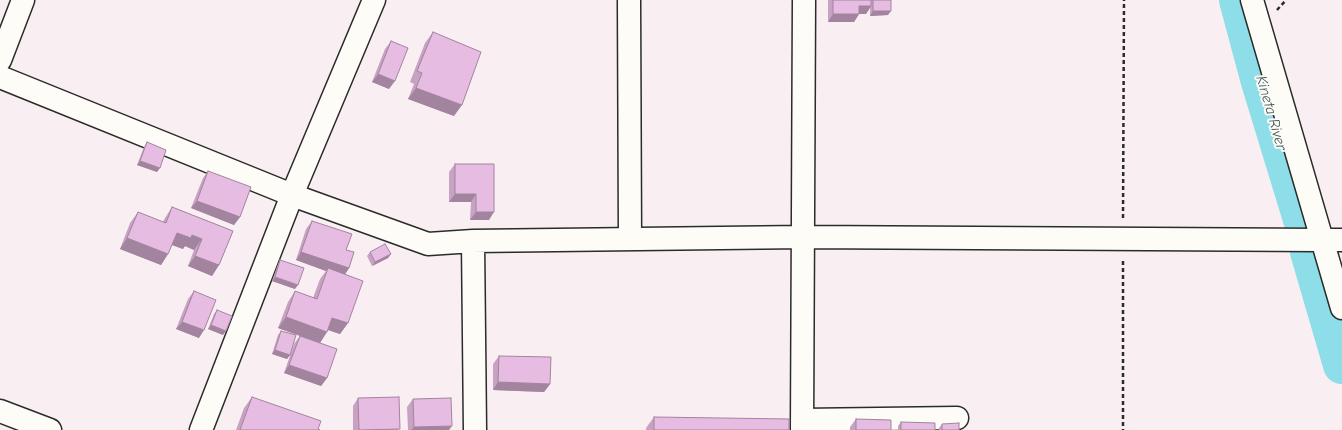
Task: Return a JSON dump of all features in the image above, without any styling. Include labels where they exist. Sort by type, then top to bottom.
[{"type":"street","points":[[0,60],[24,0]]},
{"type":"street","points":[[201,430],[292,195],[374,0]]},
{"type":"street","points":[[629,0],[630,239]]},
{"type":"street","points":[[804,0],[802,425],[957,418]]},
{"type":"street","points":[[1252,0],[1331,240],[1342,308]]},
{"type":"street","points":[[0,77],[292,195],[428,244],[472,241],[803,237],[1331,240]]},
{"type":"street","points":[[472,241],[475,430]]},
{"type":"street","points":[[0,411],[50,430]]},
{"type":"path","points":[[1123,430],[1122,240],[1124,0]]},
{"type":"building","points":[[833,0],[871,0],[871,6],[859,6],[859,14],[833,14]]},
{"type":"building","points":[[873,0],[891,0],[891,11],[873,11]]},
{"type":"building","points":[[433,32],[481,52],[462,105],[416,88],[422,73],[417,71]]},
{"type":"building","points":[[391,41],[408,48],[395,81],[378,74]]},
{"type":"building","points":[[147,142],[166,150],[160,168],[140,161]]},
{"type":"building","points":[[455,164],[494,164],[494,212],[476,212],[476,194],[455,194]]},
{"type":"building","points":[[208,171],[251,187],[240,217],[197,201]]},
{"type":"building","points":[[172,207],[233,231],[219,265],[195,256],[202,239],[192,235],[191,238],[177,233],[168,254],[127,238],[138,212],[166,223]]},
{"type":"building","points":[[312,221],[352,234],[346,250],[354,252],[349,268],[301,252]]},
{"type":"building","points":[[385,244],[391,254],[375,262],[370,252]]},
{"type":"building","points":[[280,260],[304,268],[298,285],[275,277]]},
{"type":"building","points":[[328,268],[363,281],[348,323],[332,318],[327,332],[286,317],[295,291],[317,299]]},
{"type":"building","points":[[194,291],[216,300],[204,330],[182,322]]},
{"type":"building","points":[[217,310],[232,316],[226,331],[211,325]]},
{"type":"building","points":[[281,331],[296,335],[290,355],[275,350]]},
{"type":"building","points":[[300,336],[337,349],[327,378],[289,365]]},
{"type":"building","points":[[499,356],[551,357],[550,384],[498,382]]},
{"type":"building","points":[[252,397],[321,421],[318,429],[320,430],[240,430]]},
{"type":"building","points":[[399,397],[400,429],[359,430],[358,398]]},
{"type":"building","points":[[451,398],[452,426],[414,427],[413,399]]},
{"type":"building","points":[[654,417],[789,419],[789,430],[654,430]]},
{"type":"building","points":[[856,419],[891,420],[891,430],[856,430]]},
{"type":"building","points":[[901,422],[935,423],[935,430],[901,430]]},
{"type":"building","points":[[959,423],[959,430],[942,430],[942,424]]},
{"type":"waterway","name":"Kineta River","points":[[1238,0],[1260,82],[1304,226]]},
{"type":"waterway","name":"Kineta River","points":[[1309,252],[1342,365]]}]
